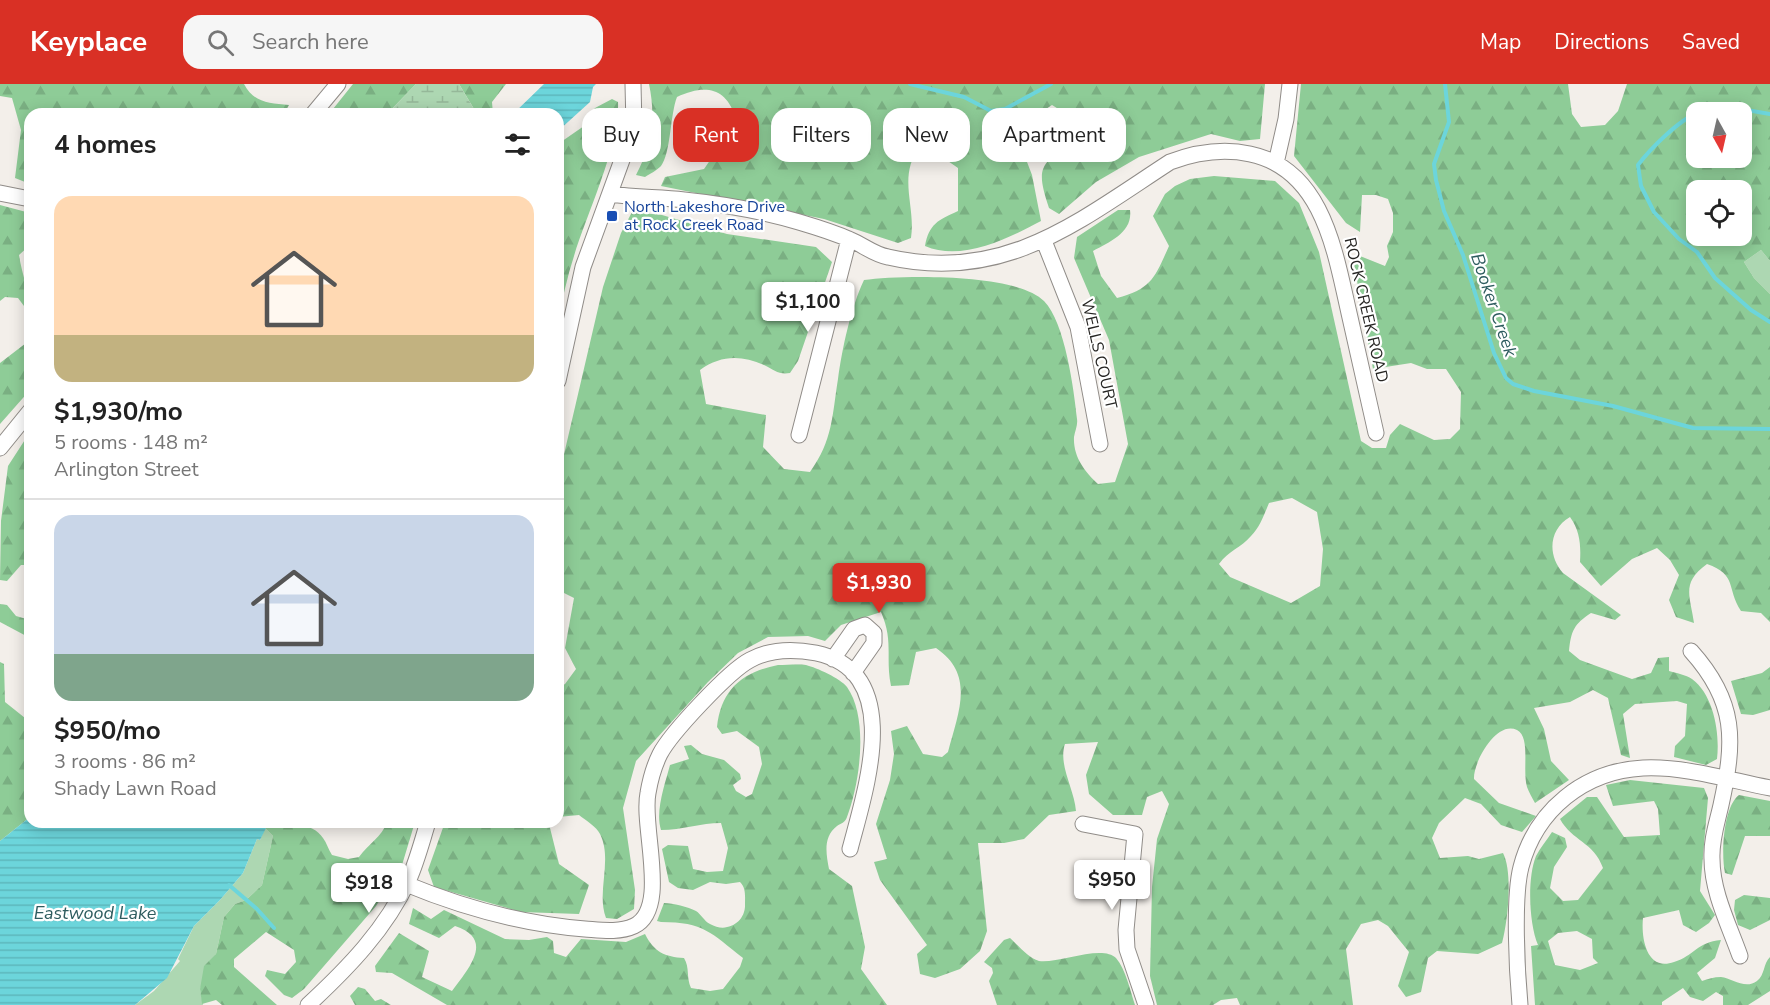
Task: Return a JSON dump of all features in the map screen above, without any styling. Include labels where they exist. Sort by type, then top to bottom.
[{"type":"street","points":[[318,108],[338,84]]},
{"type":"street","points":[[564,354],[583,267],[634,127],[633,84]]},
{"type":"street","points":[[1276,163],[1286,119],[1290,84]]},
{"type":"street","name":"ROCK CREEK ROAD","points":[[611,194],[682,199],[745,209],[799,222],[849,239],[886,257],[957,263],[1018,252],[1044,240],[1170,162],[1187,155],[1211,150],[1241,152],[1266,157],[1292,172],[1310,195],[1336,254],[1376,433]]},
{"type":"street","points":[[0,193],[24,198]]},
{"type":"street","points":[[799,435],[849,239]]},
{"type":"street","name":"WELLS COURT","points":[[1044,240],[1078,327],[1100,444]]},
{"type":"street","points":[[0,448],[24,418]]},
{"type":"street","points":[[833,659],[854,629],[865,625],[870,628],[874,633],[874,644],[853,673]]},
{"type":"street","points":[[406,884],[447,901],[499,917],[554,927],[621,930],[636,925],[651,905],[654,890],[645,812],[660,754],[724,681],[750,660],[788,650],[826,655],[833,659],[853,673],[866,695],[873,720],[872,752],[850,849]]},
{"type":"street","points":[[1691,651],[1712,676],[1729,715],[1730,740],[1712,843],[1712,868],[1716,891],[1740,956]]},
{"type":"street","points":[[1520,1005],[1520,869],[1531,839],[1551,810],[1565,796],[1585,783],[1623,770],[1666,769],[1770,788]]},
{"type":"street","points":[[1083,824],[1135,834],[1126,930],[1127,949],[1146,1005]]},
{"type":"street","points":[[308,1005],[376,936],[406,884],[426,828]]},
{"type":"green space","points":[[0,84],[244,84],[252,95],[263,101],[289,105],[287,108],[24,108],[24,182],[15,178],[21,130],[12,98],[0,96]]},
{"type":"green space","points":[[353,84],[416,84],[393,108],[334,108]]},
{"type":"green space","points":[[416,84],[459,84],[473,108],[393,108]]},
{"type":"green space","points":[[459,84],[506,84],[492,102],[492,108],[473,108]]},
{"type":"green space","points":[[649,84],[1265,84],[1260,139],[1240,141],[1211,134],[1139,157],[1096,182],[1059,214],[1049,208],[1042,184],[1043,168],[1047,162],[1126,162],[1126,108],[1057,108],[1052,105],[1048,108],[982,108],[982,162],[1027,162],[1032,175],[1041,221],[1000,241],[970,250],[954,251],[925,246],[932,228],[945,217],[958,211],[958,168],[949,162],[970,162],[970,108],[883,108],[883,162],[912,162],[908,180],[911,238],[898,243],[824,219],[661,186],[665,177],[704,169],[709,162],[759,162],[759,108],[732,108],[725,99],[712,91],[696,91],[677,97],[673,108],[669,143],[661,166],[645,177],[636,175],[642,162],[661,162],[661,108],[652,108]]},
{"type":"green space","points":[[1301,84],[1568,84],[1572,114],[1581,127],[1605,125],[1618,111],[1627,84],[1770,84],[1770,261],[1761,250],[1744,262],[1754,278],[1770,294],[1770,622],[1761,613],[1741,611],[1727,578],[1717,568],[1707,564],[1693,577],[1690,584],[1694,623],[1676,617],[1669,600],[1679,575],[1670,560],[1657,548],[1632,559],[1601,586],[1580,562],[1579,538],[1570,517],[1558,528],[1553,543],[1554,558],[1563,573],[1621,615],[1615,620],[1591,613],[1585,617],[1574,629],[1569,651],[1580,660],[1632,679],[1651,673],[1658,658],[1669,657],[1669,671],[1692,679],[1706,695],[1716,727],[1717,759],[1706,765],[1674,757],[1675,746],[1685,736],[1687,704],[1677,701],[1635,704],[1623,714],[1630,758],[1621,755],[1608,698],[1593,690],[1570,702],[1534,708],[1544,729],[1551,761],[1569,780],[1535,803],[1527,787],[1524,739],[1517,730],[1501,731],[1487,745],[1477,763],[1474,779],[1499,803],[1536,816],[1522,832],[1501,825],[1481,804],[1465,798],[1439,823],[1432,838],[1440,858],[1468,856],[1479,859],[1503,853],[1509,884],[1508,910],[1502,943],[1478,954],[1437,951],[1428,958],[1421,992],[1406,997],[1398,986],[1409,952],[1388,926],[1378,920],[1361,924],[1346,949],[1353,1005],[1240,1005],[1237,998],[1221,1000],[1213,1005],[1157,1005],[1150,976],[1152,887],[1157,839],[1169,804],[1162,791],[1147,797],[1142,815],[1113,815],[1089,794],[1086,775],[1098,742],[1065,744],[1063,760],[1076,811],[1049,815],[1024,839],[1004,843],[978,843],[987,931],[980,951],[960,969],[935,978],[920,974],[917,954],[927,945],[880,880],[874,862],[887,859],[876,824],[890,780],[894,754],[891,731],[907,726],[923,754],[942,757],[948,752],[956,723],[961,696],[960,682],[956,670],[936,648],[916,652],[909,685],[891,686],[887,632],[881,612],[841,625],[825,641],[808,636],[768,637],[738,653],[708,682],[636,761],[623,808],[635,890],[634,909],[617,919],[606,918],[603,908],[605,854],[600,834],[594,826],[579,815],[564,816],[564,685],[576,669],[565,648],[574,598],[564,593],[564,454],[603,287],[621,233],[632,212],[662,215],[727,234],[816,247],[832,262],[798,361],[790,373],[780,373],[756,362],[739,358],[716,361],[700,370],[706,404],[766,415],[763,447],[784,469],[810,472],[823,449],[830,427],[848,328],[864,280],[904,277],[958,278],[1009,285],[1030,292],[1044,301],[1051,311],[1063,340],[1074,391],[1077,426],[1074,444],[1084,469],[1098,484],[1115,482],[1128,444],[1109,340],[1074,258],[1077,237],[1118,210],[1130,210],[1130,218],[1124,230],[1113,240],[1093,251],[1101,276],[1117,298],[1138,290],[1156,274],[1169,246],[1153,216],[1165,194],[1190,179],[1214,176],[1275,181],[1299,203],[1319,252],[1361,441],[1372,448],[1386,448],[1390,435],[1400,424],[1434,440],[1450,439],[1460,429],[1461,392],[1446,369],[1427,369],[1411,363],[1373,369],[1354,264],[1360,256],[1385,266],[1389,257],[1387,246],[1393,232],[1393,213],[1388,199],[1376,195],[1362,195],[1360,232],[1346,223],[1294,156]],"holes":[[[1292,498],[1317,512],[1323,549],[1320,586],[1291,603],[1230,577],[1219,564],[1254,532],[1262,521],[1269,503]]]},
{"type":"green space","points":[[612,99],[618,102],[618,108],[595,108]]},
{"type":"green space","points":[[582,127],[582,162],[607,162],[564,293],[564,140]]},
{"type":"green space","points":[[0,205],[24,211],[24,250],[19,255],[24,277],[24,306],[18,298],[5,297],[0,301]]},
{"type":"green space","points":[[1761,250],[1770,261],[1770,294],[1754,278],[1744,262]]},
{"type":"green space","points":[[24,345],[24,397],[0,424],[0,363]]},
{"type":"green space","points":[[24,441],[24,565],[21,565],[7,581],[0,580],[1,521],[8,466]]},
{"type":"green space","points":[[0,604],[7,605],[16,616],[24,618],[24,635],[0,622]]},
{"type":"green space","points":[[0,662],[4,664],[5,702],[24,717],[24,822],[0,841]]},
{"type":"green space","points":[[778,665],[806,665],[822,671],[844,684],[854,700],[860,733],[856,787],[846,819],[829,835],[827,857],[829,869],[852,886],[865,947],[861,969],[887,1005],[447,1005],[392,973],[376,972],[375,966],[399,933],[429,951],[422,977],[452,991],[471,964],[475,955],[474,938],[455,926],[439,938],[409,924],[413,908],[431,919],[444,910],[505,939],[529,940],[547,937],[553,941],[554,953],[566,957],[581,939],[626,942],[645,934],[656,949],[671,956],[684,958],[691,988],[710,991],[723,989],[740,967],[743,958],[714,936],[697,927],[657,921],[664,903],[668,903],[696,911],[708,923],[716,927],[729,927],[739,921],[742,916],[745,904],[744,889],[740,882],[726,884],[710,882],[693,890],[678,888],[669,882],[662,849],[668,845],[688,846],[693,869],[707,872],[723,871],[728,848],[721,823],[661,830],[660,806],[670,765],[689,759],[684,746],[691,745],[702,754],[724,760],[740,774],[741,779],[733,785],[736,791],[746,797],[752,794],[762,764],[759,747],[737,731],[722,734],[717,727],[719,714],[729,693],[744,678],[754,672]]},
{"type":"green space","points":[[1770,667],[1770,710],[1753,715],[1741,714],[1731,681],[1762,673]]},
{"type":"green space","points":[[1630,780],[1704,788],[1708,798],[1700,891],[1715,915],[1709,923],[1696,932],[1683,925],[1679,910],[1643,918],[1643,934],[1647,951],[1657,962],[1665,964],[1681,959],[1706,943],[1721,940],[1715,958],[1697,973],[1702,981],[1721,977],[1743,984],[1752,983],[1760,979],[1770,957],[1770,991],[1748,1005],[1723,1005],[1723,996],[1716,992],[1703,1001],[1690,997],[1683,988],[1662,1002],[1662,1005],[1535,1005],[1531,946],[1538,945],[1533,925],[1530,888],[1536,856],[1552,832],[1565,838],[1567,847],[1554,867],[1550,888],[1563,901],[1578,900],[1603,868],[1594,852],[1560,819],[1587,797],[1597,797],[1624,837],[1660,835],[1658,809],[1654,801],[1613,806],[1606,785]],"holes":[[[1577,931],[1592,939],[1593,958],[1598,963],[1580,970],[1555,965],[1548,941],[1558,933]]]},
{"type":"green space","points":[[1739,795],[1770,801],[1770,836],[1745,836],[1732,875],[1725,873],[1724,832],[1730,810]]},
{"type":"green space","points":[[265,828],[273,836],[262,885],[246,900],[235,904],[224,917],[216,954],[200,989],[203,1005],[135,1005],[154,991],[180,961],[178,959],[194,926],[243,873],[257,839],[260,840]]},
{"type":"green space","points":[[265,828],[311,828],[323,838],[332,855],[348,859],[359,857],[384,828],[413,828],[402,865],[376,906],[304,989],[292,998],[284,995],[265,976],[267,970],[285,974],[296,962],[294,950],[266,932],[234,959],[234,967],[277,1005],[222,1005],[216,1000],[202,1004],[200,989],[204,966],[216,954],[224,917],[235,904],[246,900],[262,885],[273,836]]},
{"type":"green space","points":[[443,828],[550,828],[559,864],[589,885],[579,914],[521,912],[434,887],[428,870]]},
{"type":"green space","points":[[1744,895],[1770,898],[1770,920],[1750,930],[1738,925],[1734,910],[1735,900]]},
{"type":"green space","points":[[1010,938],[1027,954],[1039,961],[1090,954],[1109,954],[1116,958],[1122,968],[1135,1005],[997,1005],[989,981],[993,973],[992,968],[984,962],[1004,940]]},
{"type":"green space","points":[[358,987],[365,989],[375,1001],[381,999],[391,1005],[355,1005],[350,996]]},
{"type":"water","points":[[544,84],[596,84],[593,87],[590,102],[564,126],[564,108],[519,108]]},
{"type":"water","name":"Eastwood Lake","points":[[24,822],[24,828],[266,828],[260,840],[257,839],[243,873],[194,926],[167,978],[135,1005],[0,1005],[0,841]]},
{"type":"waterway","name":"Booker Creek","points":[[910,84],[964,97],[991,111],[1005,109],[1051,84]]},
{"type":"waterway","name":"Booker Creek","points":[[1445,84],[1449,122],[1434,164],[1436,180],[1444,211],[1463,255],[1494,353],[1506,378],[1513,384],[1534,391],[1613,406],[1693,428],[1770,429]]},
{"type":"waterway","name":"Booker Creek","points":[[1752,111],[1770,114]]},
{"type":"waterway","name":"Booker Creek","points":[[1686,119],[1665,136],[1638,165],[1641,186],[1654,212],[1679,239],[1697,252],[1715,278],[1751,310],[1770,322]]},
{"type":"waterway","points":[[229,885],[257,909],[274,928]]},
{"type":"place","name":"North Lakeshore Drive at Rock Creek Road","points":[[612,216]]}]
